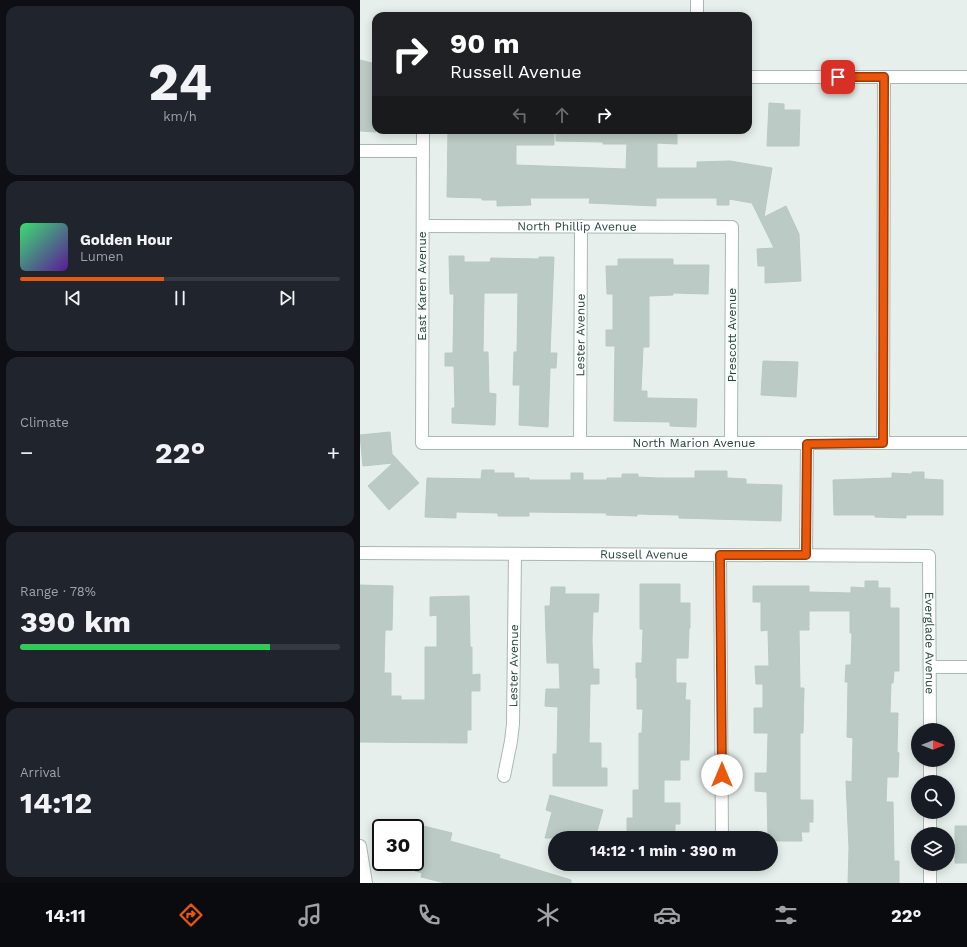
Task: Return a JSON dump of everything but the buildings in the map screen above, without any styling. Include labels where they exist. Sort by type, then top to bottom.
[{"type":"street","points":[[697,0],[697,12]]},
{"type":"street","points":[[752,77],[967,77]]},
{"type":"street","points":[[883,443],[884,77]]},
{"type":"street","name":"East Karen Avenue","points":[[422,443],[423,134]]},
{"type":"street","points":[[360,151],[423,151]]},
{"type":"street","name":"North Phillip Avenue","points":[[423,226],[732,227]]},
{"type":"street","name":"Lester Avenue","points":[[580,443],[581,226]]},
{"type":"street","name":"Prescott Avenue","points":[[731,443],[732,227]]},
{"type":"street","name":"North Marion Avenue","points":[[422,443],[967,443]]},
{"type":"street","points":[[806,555],[807,444]]},
{"type":"street","name":"Russell Avenue","points":[[360,553],[929,556]]},
{"type":"street","name":"Lester Avenue","points":[[504,776],[513,724],[515,554]]},
{"type":"street","points":[[720,555],[722,831]]},
{"type":"street","name":"Everglade Avenue","points":[[929,556],[930,723]]},
{"type":"street","points":[[930,666],[967,667]]},
{"type":"street","points":[[360,846],[366,883]]},
{"type":"street","points":[[930,871],[930,883]]},
{"type":"route","points":[[722,775],[720,555],[806,555],[807,444],[883,443],[884,77],[838,77]]}]
